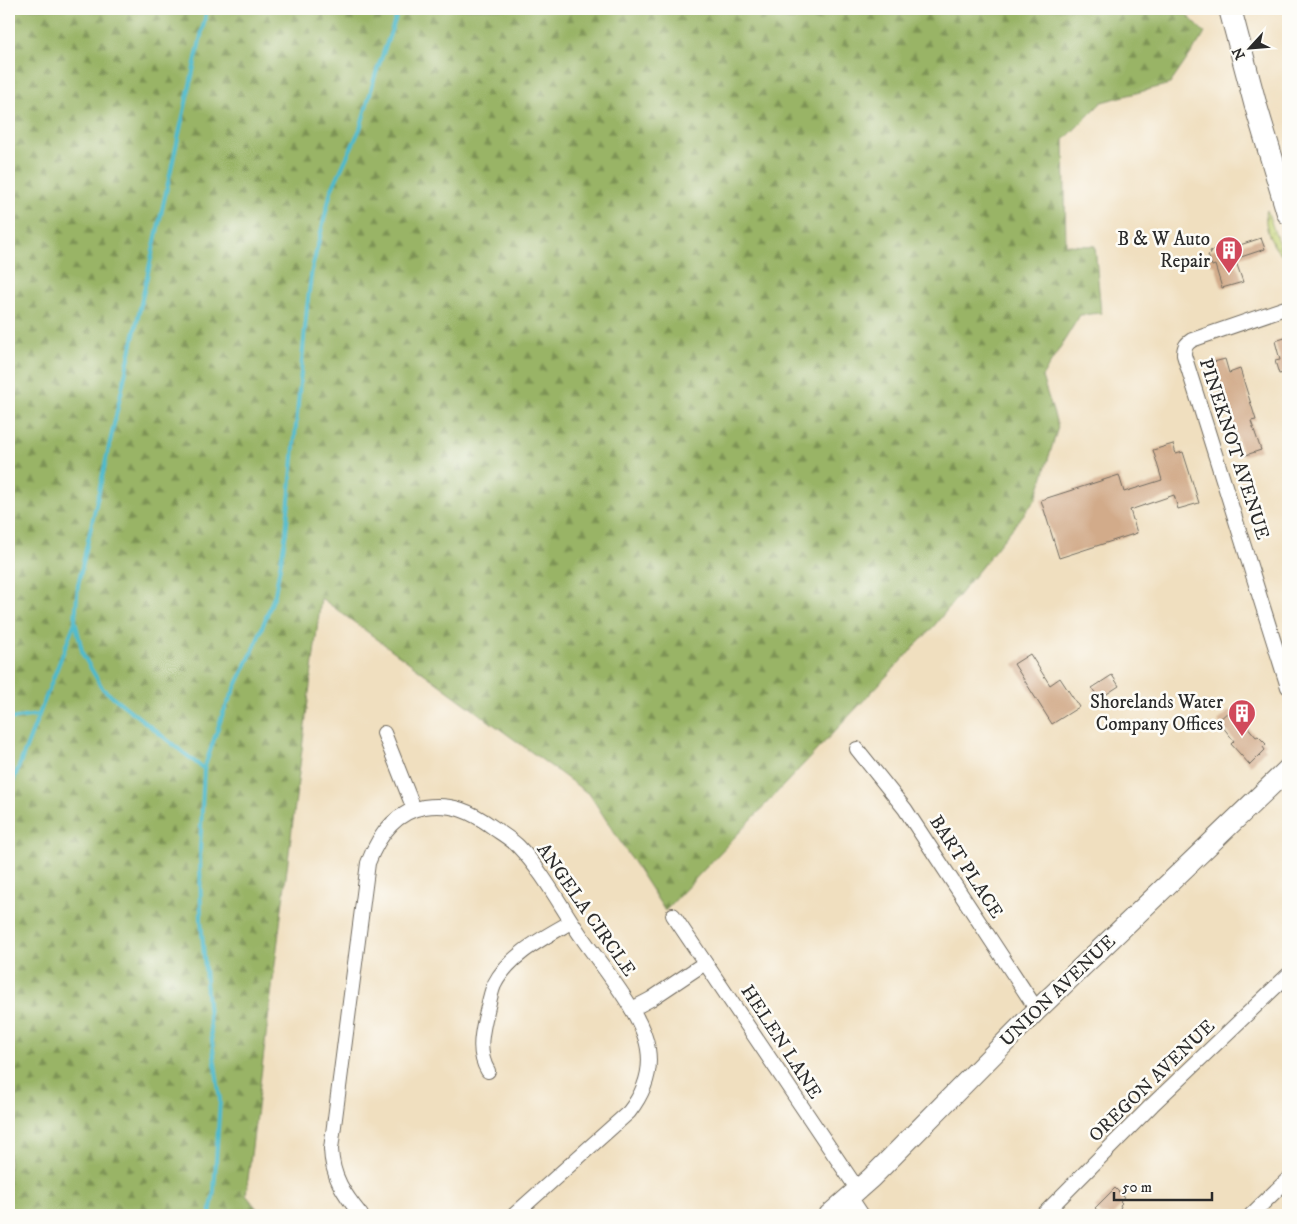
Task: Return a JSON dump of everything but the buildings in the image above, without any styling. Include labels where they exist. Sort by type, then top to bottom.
[{"type":"main road","points":[[1230,9],[1255,104],[1288,213]]},
{"type":"street","name":"PINEKNOT AVENUE","points":[[1288,308],[1192,340],[1185,346],[1184,355],[1288,687]]},
{"type":"street","points":[[384,733],[414,809]]},
{"type":"street","name":"BART PLACE","points":[[858,749],[905,809],[1037,1010]]},
{"type":"street","name":"UNION AVENUE","points":[[829,1215],[854,1193],[1037,1010],[1288,769]]},
{"type":"street","name":"ANGELA CIRCLE","points":[[361,1215],[335,1178],[331,1162],[331,1149],[368,863],[376,842],[391,823],[414,809],[444,806],[462,809],[479,816],[517,845],[531,862],[632,1009],[642,1028],[649,1050],[648,1072],[639,1100],[629,1112],[515,1215]]},
{"type":"street","name":"HELEN LANE","points":[[673,914],[854,1193],[862,1215]]},
{"type":"street","points":[[488,1071],[483,1061],[481,1035],[495,984],[503,970],[514,959],[571,922]]},
{"type":"street","points":[[632,1009],[651,999],[705,963]]},
{"type":"street","name":"OREGON AVENUE","points":[[1043,1215],[1152,1105],[1288,975]]},
{"type":"street","points":[[1252,1215],[1288,1179]]},
{"type":"green space","points":[[9,9],[1181,9],[1205,33],[1170,84],[1102,102],[1064,140],[1066,245],[1095,246],[1101,313],[1080,315],[1042,377],[1058,427],[1036,499],[934,626],[665,911],[590,795],[321,598],[246,1195],[262,1215],[9,1215]]},
{"type":"green space","points":[[1267,210],[1283,256],[1275,248],[1269,235],[1266,222]]},
{"type":"waterway","points":[[204,769],[103,689],[83,655],[75,620],[78,585],[207,9]]},
{"type":"waterway","points":[[210,1215],[214,1191],[220,1100],[209,1018],[201,920],[200,848],[204,769],[223,713],[255,646],[275,594],[286,533],[312,269],[331,191],[360,129],[375,76],[399,9]]},
{"type":"waterway","points":[[9,792],[75,622]]},
{"type":"waterway","points":[[9,719],[38,715]]},
{"type":"place","name":"B & W Auto Repair","points":[[1229,274]]},
{"type":"place","name":"Shorelands Water Company Offices","points":[[1242,737]]}]
